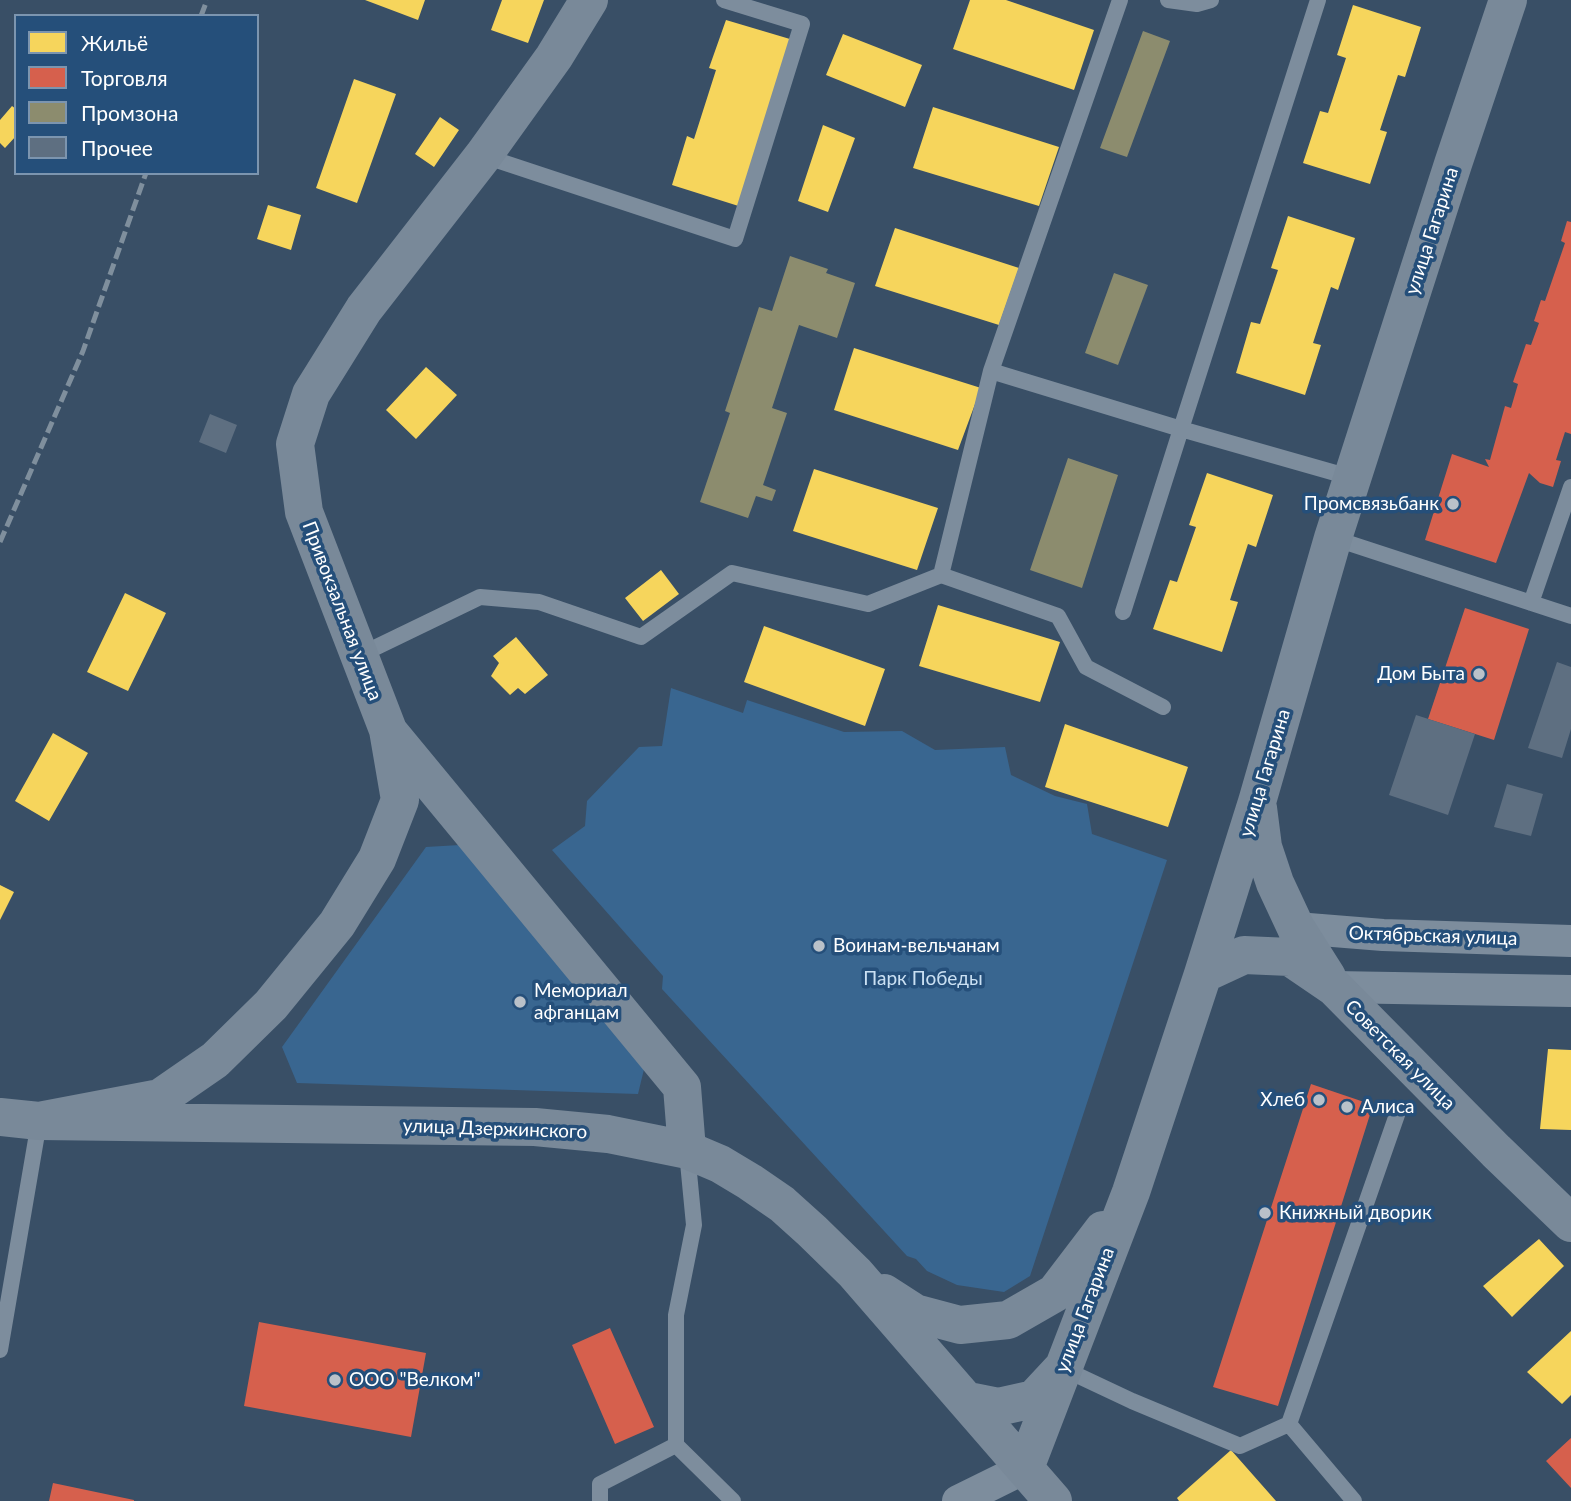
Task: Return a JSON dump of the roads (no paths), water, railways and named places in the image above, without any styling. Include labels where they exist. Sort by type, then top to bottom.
[{"type":"main road","name":"Привокзальная улица","points":[[39,1121],[160,1098],[215,1060],[271,1005],[337,924],[377,859],[400,800],[388,730],[304,512],[295,444],[311,394],[364,309],[483,156],[554,57],[589,0]]},
{"type":"main road","name":"улица Гагарина","points":[[1034,1486],[1062,1368],[1131,1192],[1203,974],[1257,802],[1334,538],[1508,0]]},
{"type":"main road","points":[[388,730],[682,1087],[687,1150]]},
{"type":"main road","points":[[1257,802],[1263,847],[1275,883],[1296,928],[1334,987]]},
{"type":"main road","name":"Советская улица","points":[[1203,974],[1244,955],[1290,957],[1334,987],[1571,1223]]},
{"type":"main road","name":"улица Дзержинского","points":[[0,1117],[39,1121],[535,1127],[608,1134],[687,1150],[720,1164],[782,1204],[855,1273],[968,1401],[1034,1486]]},
{"type":"main road","points":[[855,1273],[915,1314],[960,1325],[1008,1320],[1055,1293],[1131,1192]]},
{"type":"main road","points":[[968,1401],[999,1407],[1034,1399],[1062,1368]]},
{"type":"street","name":"Октябрьская улица","points":[[1296,928],[1383,935],[1571,941]]},
{"type":"street","points":[[1334,987],[1571,991]]},
{"type":"street","points":[[958,1501],[1034,1486]]},
{"type":"lane","points":[[483,156],[735,239],[802,24],[724,0]]},
{"type":"lane","points":[[941,575],[991,371],[1120,0]]},
{"type":"lane","points":[[1168,0],[1197,4],[1211,0]]},
{"type":"lane","points":[[1123,612],[1318,0]]},
{"type":"lane","points":[[991,371],[1353,478]]},
{"type":"lane","points":[[1531,603],[1571,487]]},
{"type":"lane","points":[[1334,538],[1571,616]]},
{"type":"lane","points":[[360,655],[480,597],[539,602],[641,637],[732,573],[868,604],[941,575],[1058,616],[1086,667],[1163,707]]},
{"type":"lane","points":[[1062,1368],[1132,1401],[1240,1446],[1289,1424],[1399,1109]]},
{"type":"lane","points":[[0,1350],[39,1121]]},
{"type":"lane","points":[[687,1150],[694,1225],[676,1315],[676,1444],[733,1501]]},
{"type":"lane","points":[[1289,1424],[1354,1501]]},
{"type":"lane","points":[[600,1501],[600,1483],[676,1444]]},
{"type":"railway","points":[[202,14],[207,0]]},
{"type":"railway","points":[[0,542],[83,351],[145,175]]},
{"type":"place","name":"Промсвязьбанк","points":[[1453,504]]},
{"type":"place","name":"Дом Быта","points":[[1479,674]]},
{"type":"place","name":"Воинам-вельчанам","points":[[819,946]]},
{"type":"place","name":"Мемориал афганцам","points":[[520,1002]]},
{"type":"place","name":"Хлеб","points":[[1319,1100]]},
{"type":"place","name":"Алиса","points":[[1347,1107]]},
{"type":"place","name":"Книжный дворик","points":[[1265,1213]]},
{"type":"place","name":"ООО \"Велком\"","points":[[335,1380]]},
{"type":"park label","name":"Парк Победы","points":[[923,979]]}]
